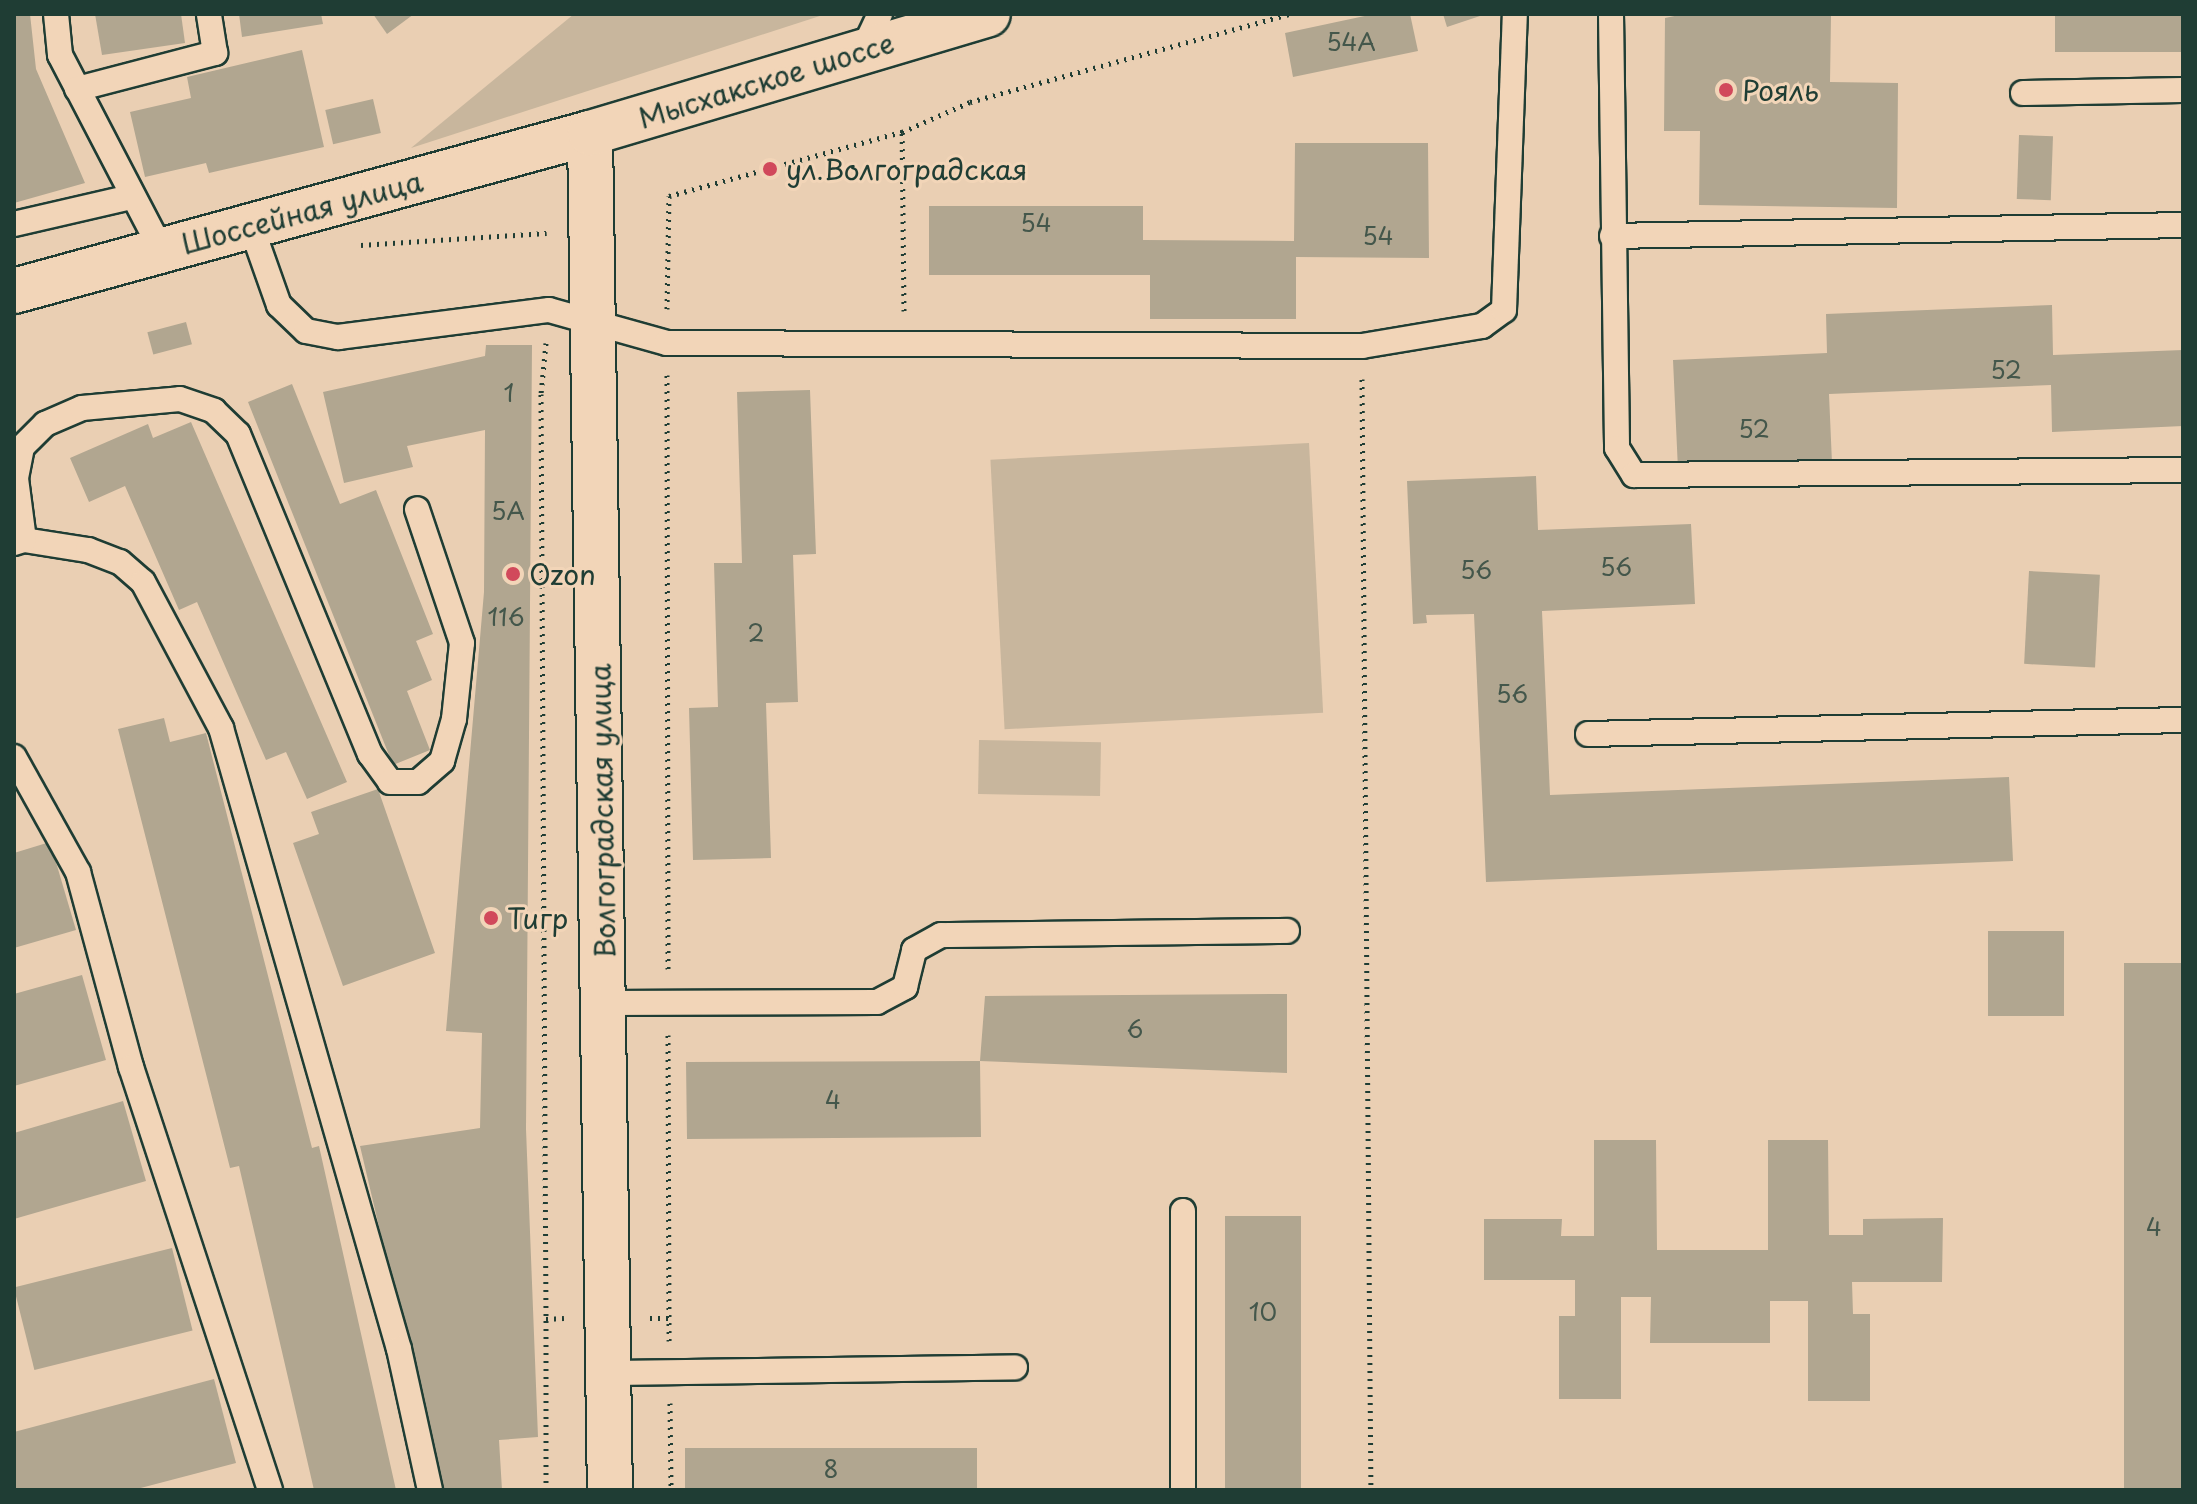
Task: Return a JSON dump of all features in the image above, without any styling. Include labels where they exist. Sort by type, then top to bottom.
[{"type":"street","name":"Мысхакское шоссе","points":[[590,133],[871,33],[988,14]]},
{"type":"street","name":"Шоссейная улица","points":[[14,291],[590,133]]},
{"type":"street","name":"Волгоградская улица","points":[[590,133],[606,1003],[610,1490]]},
{"type":"lane","points":[[56,14],[60,55],[131,197],[162,251]]},
{"type":"lane","points":[[77,89],[215,53],[209,14]]},
{"type":"lane","points":[[251,226],[279,305],[306,331],[338,337],[549,310],[594,320],[667,343],[1362,346],[1482,326],[1504,310],[1515,14]]},
{"type":"lane","points":[[1611,14],[1617,448],[1634,475],[2183,470]]},
{"type":"lane","points":[[2023,93],[2183,90]]},
{"type":"lane","points":[[14,224],[131,197]]},
{"type":"lane","points":[[1612,236],[2183,225]]},
{"type":"lane","points":[[417,509],[462,643],[454,719],[442,761],[418,782],[390,782],[370,754],[238,434],[214,411],[180,399],[82,408],[45,424],[22,447],[16,478],[19,541],[88,550],[120,562],[143,582],[221,728],[399,1349],[430,1490]]},
{"type":"lane","points":[[1588,734],[2183,720]]},
{"type":"lane","points":[[14,757],[78,872],[131,1067],[270,1490]]},
{"type":"lane","points":[[606,1003],[668,998],[877,1002],[905,987],[914,950],[941,935],[1287,931]]},
{"type":"lane","points":[[1183,1211],[1183,1490]]},
{"type":"lane","points":[[608,1373],[1015,1367]]},
{"type":"path","points":[[671,1490],[669,196],[902,132],[970,102],[1289,14]]},
{"type":"path","points":[[902,132],[904,346]]},
{"type":"path","points":[[547,230],[547,243]]},
{"type":"path","points":[[546,1490],[541,394],[549,310]]},
{"type":"path","points":[[1362,346],[1371,1490]]},
{"type":"path","points":[[546,1319],[669,1318]]},
{"type":"shaded area","points":[[574,14],[826,14],[411,148]]},
{"type":"shaded area","points":[[1309,443],[1323,713],[1005,729],[990,460]]},
{"type":"shaded area","points":[[979,740],[1101,742],[1100,796],[978,794]]},
{"type":"building","points":[[14,14],[30,14],[36,69],[85,183],[14,203]]},
{"type":"building","points":[[95,14],[181,14],[185,43],[102,55]]},
{"type":"building","points":[[239,14],[321,14],[323,24],[242,37]]},
{"type":"building","points":[[373,14],[414,14],[387,34]]},
{"type":"building","points":[[1374,14],[1410,14],[1418,51],[1293,77],[1285,33]]},
{"type":"building","points":[[1443,14],[1483,14],[1483,15],[1447,27]]},
{"type":"building","points":[[1684,14],[1831,16],[1830,82],[1898,83],[1897,208],[1699,205],[1700,131],[1664,131],[1665,18]]},
{"type":"building","points":[[2055,14],[2183,14],[2183,52],[2055,52]]},
{"type":"building","points":[[302,50],[324,147],[209,173],[206,163],[145,177],[130,112],[191,98],[187,77]]},
{"type":"building","points":[[373,99],[381,133],[333,144],[325,110]]},
{"type":"building","points":[[2019,135],[2053,136],[2051,200],[2017,199]]},
{"type":"building","points":[[1295,143],[1428,143],[1429,258],[1296,257],[1296,319],[1150,319],[1150,275],[929,275],[929,206],[1143,206],[1143,240],[1294,241]]},
{"type":"building","points":[[2052,305],[2053,355],[2183,350],[2183,426],[2052,432],[2051,385],[1829,394],[1832,463],[1678,470],[1673,360],[1827,353],[1826,314]]},
{"type":"building","points":[[186,322],[192,344],[153,355],[147,332]]},
{"type":"building","points":[[486,345],[532,345],[526,1129],[538,1437],[499,1440],[502,1490],[441,1490],[360,1146],[480,1128],[482,1033],[446,1031],[484,592],[485,430],[407,446],[413,467],[344,483],[323,392],[485,356]]},
{"type":"building","points":[[292,384],[340,504],[376,490],[433,634],[416,641],[432,680],[407,691],[430,750],[393,765],[248,402]]},
{"type":"building","points":[[810,390],[816,554],[793,555],[798,702],[766,703],[771,858],[693,860],[689,708],[718,707],[714,563],[742,563],[737,392]]},
{"type":"building","points":[[191,422],[347,782],[307,799],[286,752],[266,760],[197,602],[179,610],[125,486],[89,502],[70,458],[148,424],[153,438]]},
{"type":"building","points":[[1536,476],[1538,530],[1691,524],[1695,604],[1542,611],[1550,795],[2009,777],[2013,861],[1486,882],[1474,614],[1426,615],[1427,623],[1413,624],[1407,481]]},
{"type":"building","points":[[2029,571],[2100,575],[2095,668],[2024,664]]},
{"type":"building","points":[[164,718],[170,742],[206,733],[312,1148],[319,1146],[396,1490],[314,1490],[239,1166],[230,1168],[118,729]]},
{"type":"building","points":[[378,789],[435,953],[343,986],[293,843],[319,834],[311,812]]},
{"type":"building","points":[[50,842],[76,930],[14,948],[14,853]]},
{"type":"building","points":[[1988,931],[2064,931],[2064,1016],[1988,1016]]},
{"type":"building","points":[[2124,963],[2183,963],[2183,1490],[2124,1490]]},
{"type":"building","points":[[82,975],[106,1060],[14,1086],[14,994]]},
{"type":"building","points":[[1287,994],[1287,1073],[980,1061],[985,996]]},
{"type":"building","points":[[980,1061],[981,1137],[687,1139],[686,1062]]},
{"type":"building","points":[[123,1101],[146,1181],[14,1219],[14,1133]]},
{"type":"building","points":[[1594,1140],[1656,1140],[1657,1250],[1768,1250],[1768,1140],[1828,1140],[1829,1235],[1863,1235],[1863,1219],[1943,1218],[1942,1282],[1852,1282],[1853,1314],[1870,1314],[1870,1401],[1808,1401],[1808,1301],[1770,1301],[1770,1343],[1650,1343],[1651,1297],[1621,1297],[1621,1399],[1559,1399],[1559,1316],[1575,1316],[1575,1280],[1484,1280],[1484,1219],[1562,1219],[1561,1236],[1594,1236]]},
{"type":"building","points":[[1225,1216],[1301,1216],[1301,1490],[1225,1490]]},
{"type":"building","points":[[172,1248],[193,1330],[34,1370],[14,1287]]},
{"type":"building","points":[[214,1379],[236,1463],[133,1490],[14,1490],[14,1432]]},
{"type":"building","points":[[685,1448],[977,1448],[977,1490],[685,1490]]},
{"type":"place","name":"Рояль","points":[[1726,90]]},
{"type":"place","name":"ул.Волгоградская","points":[[770,169]]},
{"type":"place","name":"Ozon","points":[[513,574]]},
{"type":"place","name":"Тигр","points":[[491,918]]}]
